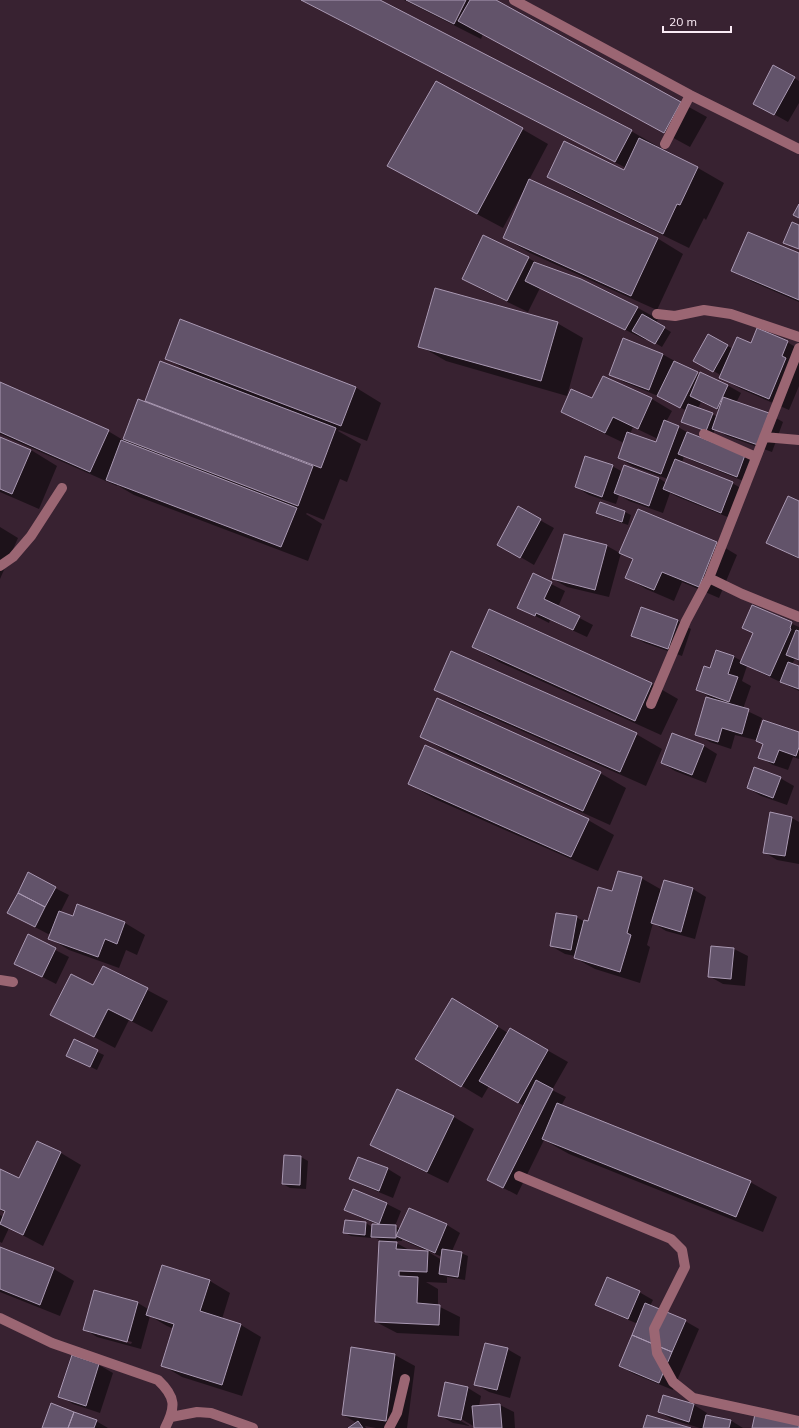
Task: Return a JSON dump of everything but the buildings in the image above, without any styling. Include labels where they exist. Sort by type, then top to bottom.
[{"type":"street","points":[[514,0],[690,95],[799,149]]},
{"type":"street","points":[[665,144],[690,95]]},
{"type":"street","points":[[657,314],[675,316],[704,310],[731,314],[799,337]]},
{"type":"street","points":[[650,704],[686,621],[709,578],[799,348]]},
{"type":"street","points":[[704,434],[756,457]]},
{"type":"street","points":[[764,437],[799,440]]},
{"type":"street","points":[[0,566],[13,556],[31,536],[62,488]]},
{"type":"street","points":[[709,578],[742,594],[799,617]]},
{"type":"street","points":[[0,980],[13,982]]},
{"type":"street","points":[[519,1176],[671,1240],[682,1250],[685,1267],[654,1329],[657,1353],[673,1382],[693,1398],[799,1422]]},
{"type":"street","points":[[0,1318],[52,1343],[158,1380],[168,1390],[173,1405],[171,1417],[165,1428]]},
{"type":"street","points":[[389,1428],[397,1413],[405,1379]]},
{"type":"street","points":[[171,1417],[197,1412],[211,1413],[253,1428]]}]
